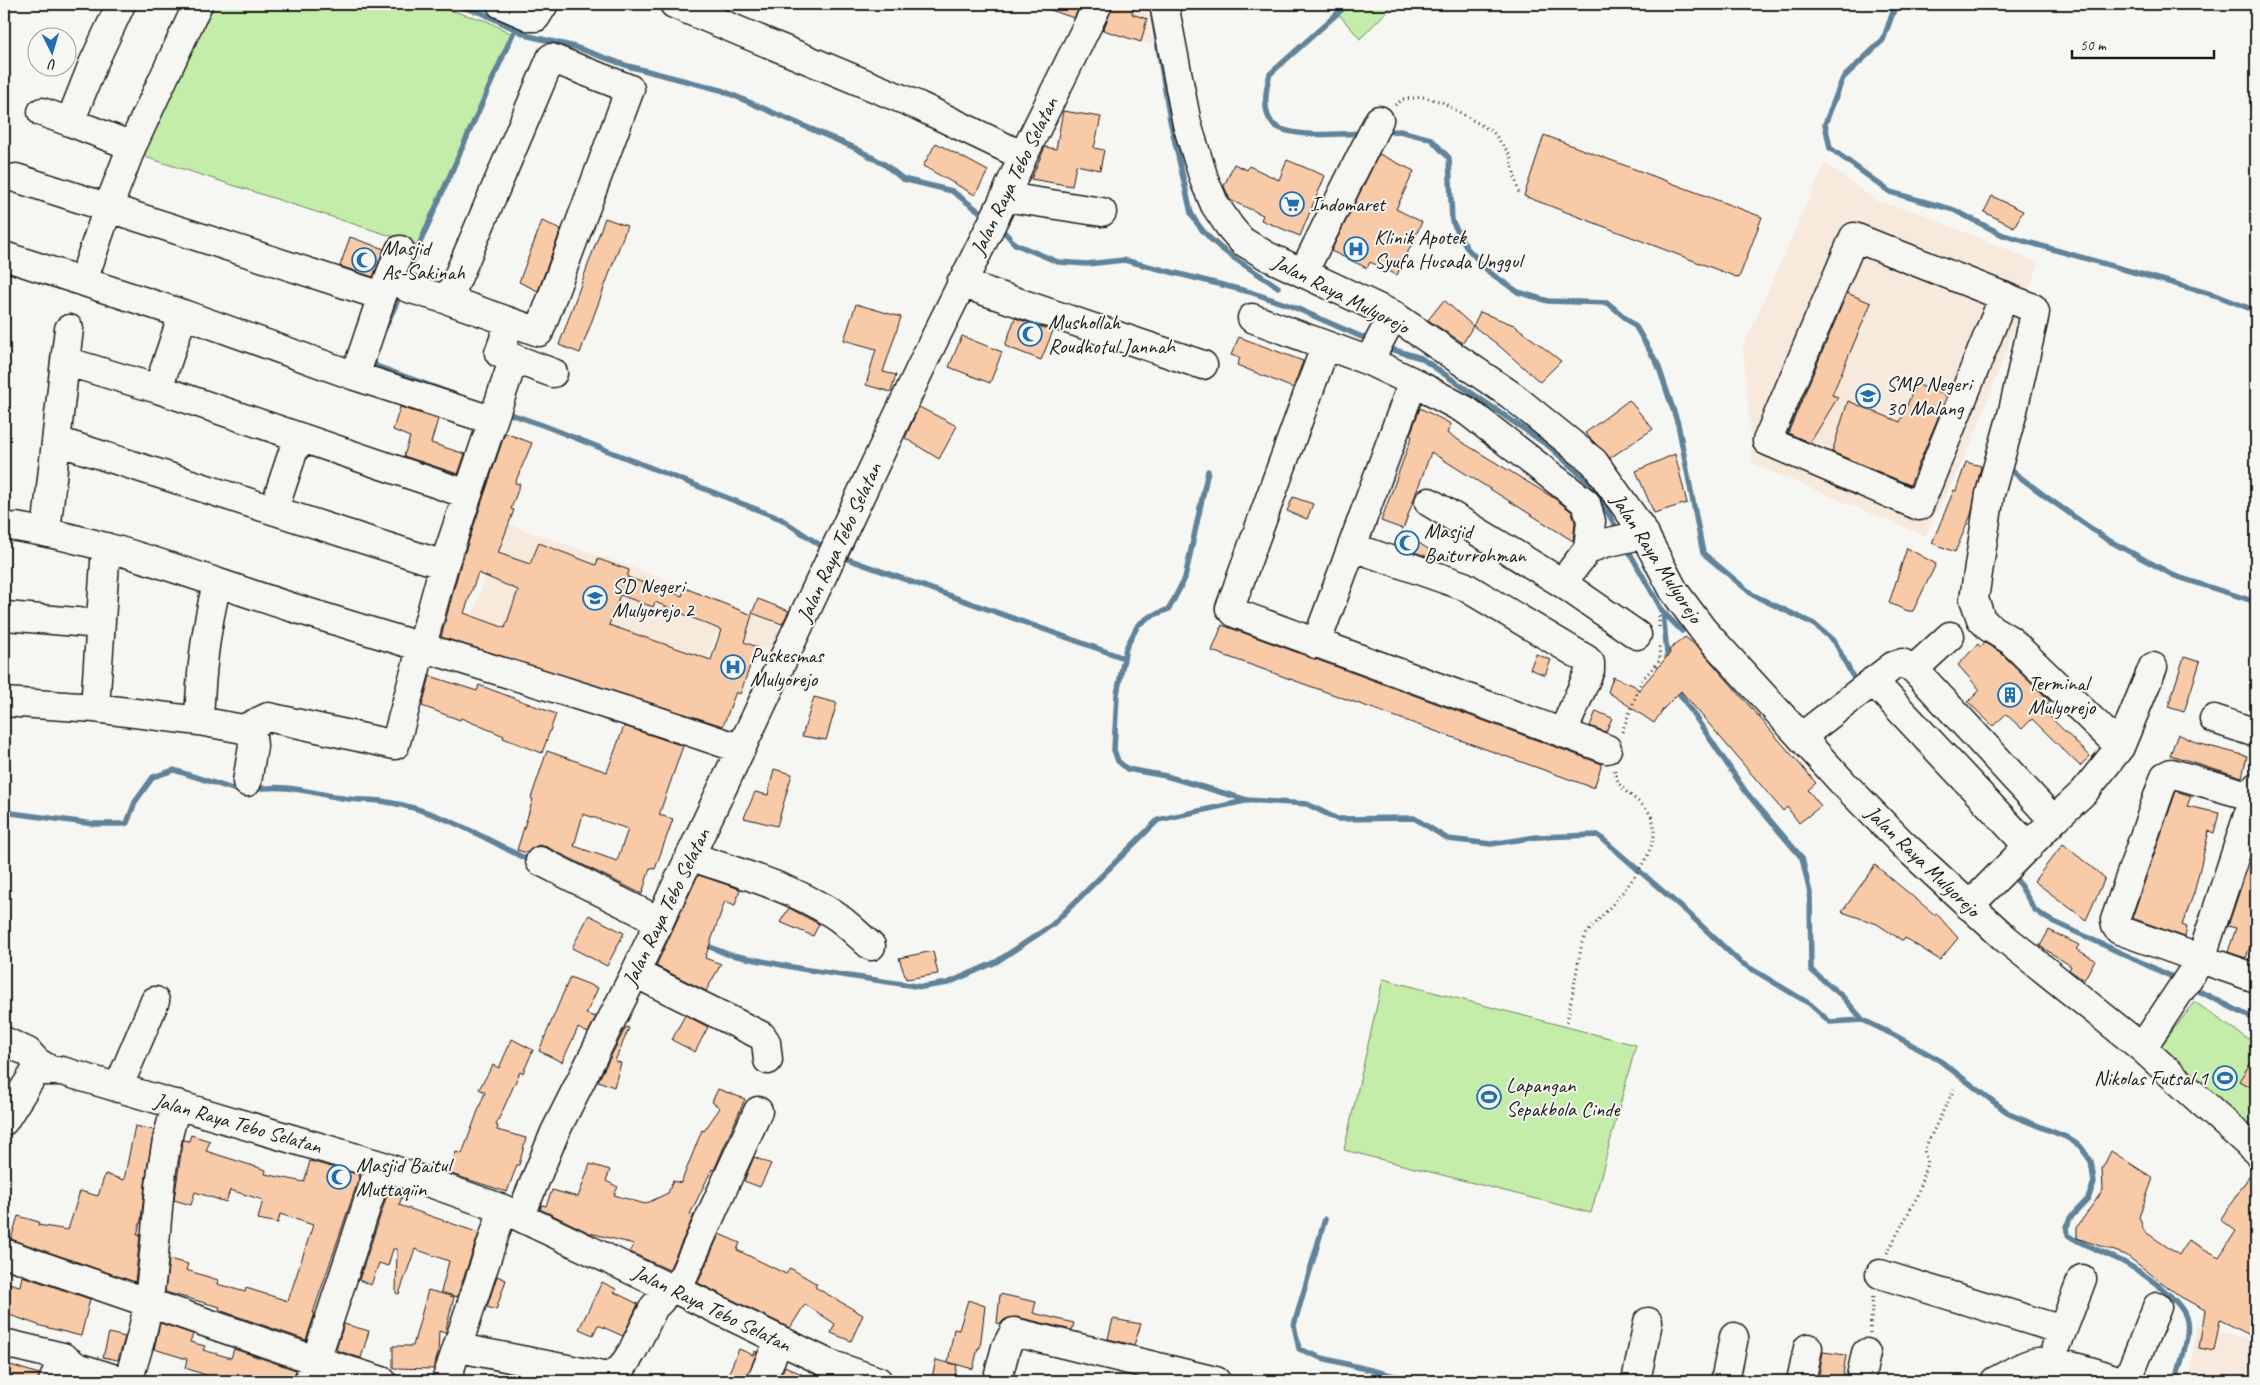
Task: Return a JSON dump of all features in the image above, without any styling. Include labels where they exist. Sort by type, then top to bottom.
[{"type":"street","points":[[70,122],[93,64],[121,4]]},
{"type":"street","points":[[83,281],[132,146],[198,4]]},
{"type":"street","points":[[501,4],[531,17],[540,13],[544,4]]},
{"type":"street","points":[[674,4],[902,99],[1023,156]]},
{"type":"street","name":"Jalan Raya Tebo Selatan","points":[[512,1213],[635,973],[961,283],[1002,203],[1023,156],[1098,4]]},
{"type":"street","name":"Jalan Raya Mulyorejo","points":[[1164,4],[1187,124],[1214,205],[1242,241],[1267,256],[1303,273],[1380,341],[1511,395],[1594,462],[1617,541],[1674,591],[1704,630],[1801,737],[1904,845],[2006,939],[2142,1048],[2256,1150]]},
{"type":"street","points":[[4,702],[95,708],[199,721],[243,729],[268,718],[395,745],[444,565],[467,494],[485,418],[513,358],[539,332],[630,89],[551,58],[448,300]]},
{"type":"street","points":[[42,112],[132,146]]},
{"type":"street","points":[[1303,273],[1362,150],[1379,120]]},
{"type":"street","points":[[16,178],[382,296]]},
{"type":"street","points":[[1002,203],[1102,212]]},
{"type":"street","points":[[1914,669],[1963,624],[1974,599],[1990,494],[2012,414],[2035,312],[2032,308],[2004,296],[1854,237],[1767,441],[1919,506],[2004,296]]},
{"type":"street","points":[[355,376],[400,250]]},
{"type":"street","points":[[4,256],[183,314],[355,376],[485,418]]},
{"type":"street","points":[[961,283],[1203,365]]},
{"type":"street","points":[[408,288],[539,332]]},
{"type":"street","points":[[158,389],[183,314]]},
{"type":"street","points":[[1252,318],[1325,347],[1380,341],[1413,382],[1467,411],[1586,503],[1591,521],[1617,541],[1562,583]]},
{"type":"street","points":[[510,323],[513,358]]},
{"type":"street","points":[[46,532],[69,329]]},
{"type":"street","points":[[1325,347],[1230,608],[1235,613],[1316,644],[1563,732],[1613,747]]},
{"type":"street","points":[[513,358],[553,373]]},
{"type":"street","points":[[65,361],[158,389],[467,494]]},
{"type":"street","points":[[1316,644],[1413,382]]},
{"type":"street","points":[[274,509],[298,437]]},
{"type":"street","points":[[57,441],[444,565]]},
{"type":"street","points":[[1429,502],[1652,636]]},
{"type":"street","points":[[16,527],[46,532],[106,547],[217,584],[741,749]]},
{"type":"street","points":[[95,708],[106,547]]},
{"type":"street","points":[[1353,547],[1464,586],[1586,659],[1590,663],[1590,670],[1563,732]]},
{"type":"street","points":[[199,721],[202,655],[207,622],[217,584]]},
{"type":"street","points":[[6,616],[100,624]]},
{"type":"street","points":[[1963,624],[1981,619],[1990,628],[2010,640],[2120,748]]},
{"type":"street","points":[[1801,737],[1893,666],[1902,663],[1914,669],[2047,813],[2055,819]]},
{"type":"street","points":[[1969,906],[2084,792],[2120,748],[2153,668]]},
{"type":"street","points":[[1874,681],[2029,847]]},
{"type":"street","points":[[2214,719],[2256,733]]},
{"type":"street","points":[[247,782],[253,746],[252,726]]},
{"type":"street","points":[[2142,1048],[2190,976],[2255,794],[2172,773],[2165,776],[2115,920],[2116,926],[2119,930],[2190,976],[2256,978]]},
{"type":"street","points":[[690,856],[790,892],[816,904],[835,915],[871,946]]},
{"type":"street","points":[[540,861],[659,921]]},
{"type":"street","points":[[635,973],[762,1036],[766,1042],[768,1060]]},
{"type":"street","points":[[118,1088],[155,1000]]},
{"type":"street","points":[[4,1041],[28,1052],[37,1062],[50,1070]]},
{"type":"street","points":[[4,1121],[33,1075],[50,1070]]},
{"type":"street","name":"Jalan Raya Tebo Selatan","points":[[50,1070],[62,1071],[380,1164],[512,1213],[779,1341],[827,1363],[878,1381]]},
{"type":"street","points":[[128,1381],[142,1335],[148,1303],[166,1144],[168,1131],[177,1104]]},
{"type":"street","points":[[458,1348],[608,1377],[621,1369],[632,1352],[654,1307],[671,1288],[758,1111]]},
{"type":"street","points":[[312,1371],[380,1164]]},
{"type":"street","points":[[446,1381],[512,1213]]},
{"type":"street","points":[[4,1253],[148,1303],[312,1371],[382,1381]]},
{"type":"street","points":[[1880,1274],[2062,1330]]},
{"type":"street","points":[[2048,1370],[2082,1279]]},
{"type":"street","points":[[2127,1381],[2157,1307]]},
{"type":"street","points":[[1636,1381],[1648,1322]]},
{"type":"street","points":[[997,1381],[1006,1347],[1014,1332],[1216,1381]]},
{"type":"street","points":[[1725,1381],[1734,1337]]},
{"type":"street","points":[[760,1381],[779,1341]]},
{"type":"street","points":[[4,1343],[63,1356],[77,1367],[122,1381]]},
{"type":"street","points":[[1801,1381],[1808,1348]]},
{"type":"street","points":[[1860,1381],[1866,1353]]},
{"type":"street","points":[[53,1381],[63,1356]]},
{"type":"street","points":[[1995,1381],[2036,1362],[2048,1370],[2100,1373],[2119,1381]]},
{"type":"path","points":[[1379,120],[1403,99],[1424,98],[1442,102],[1493,132],[1510,155],[1519,194]]},
{"type":"path","points":[[1567,1022],[1582,943],[1587,933],[1642,868],[1654,841],[1654,826],[1651,815],[1620,785],[1613,747],[1642,680],[1660,660],[1652,636],[1658,614]]},
{"type":"path","points":[[1866,1353],[1872,1324],[1873,1292],[1889,1249],[1916,1200],[1927,1163],[1924,1150],[1954,1089]]},
{"type":"shaded area","points":[[1109,4],[1146,4],[1153,45],[1097,28]]},
{"type":"shaded area","name":"SMP Negeri 30 Malang","points":[[1825,163],[1876,201],[1916,212],[2039,263],[1971,444],[1925,536],[1753,464],[1743,347]]},
{"type":"shaded area","name":"SD Negeri Mulyorejo 2","points":[[505,523],[662,578],[786,627],[774,652],[716,633],[698,683],[471,618]]},
{"type":"shaded area","points":[[2196,1326],[2256,1341],[2256,1381],[2190,1381]]},
{"type":"green space","points":[[206,4],[428,4],[487,21],[512,34],[419,245],[136,154]]},
{"type":"green space","points":[[1330,4],[1394,4],[1360,39]]},
{"type":"green space","name":"Lapangan Sepakbola Cinde","points":[[1383,979],[1636,1045],[1591,1213],[1344,1150]]},
{"type":"green space","name":"Nikolas Futsal 1","points":[[2195,1002],[2246,1038],[2256,1040],[2256,1135],[2160,1047]]},
{"type":"building","points":[[1039,4],[1081,4],[1074,18],[1039,6]]},
{"type":"building","points":[[1114,4],[1135,4],[1132,14],[1147,19],[1141,42],[1103,30]]},
{"type":"building","points":[[1063,111],[1101,117],[1094,148],[1104,150],[1100,170],[1076,165],[1072,186],[1031,179],[1045,147],[1056,149]]},
{"type":"building","points":[[1544,135],[1762,217],[1739,278],[1524,196]]},
{"type":"building","points":[[936,143],[988,171],[975,195],[923,166]]},
{"type":"building","points":[[1379,154],[1414,171],[1396,209],[1422,222],[1397,275],[1370,262],[1367,268],[1331,251]]},
{"type":"building","points":[[1287,160],[1325,176],[1300,236],[1261,220],[1263,215],[1230,200],[1224,186],[1234,164],[1247,170],[1249,166],[1279,180]]},
{"type":"building","points":[[1992,196],[2023,211],[2014,227],[1984,212]]},
{"type":"building","points":[[605,218],[627,226],[580,353],[559,345]]},
{"type":"building","points":[[542,221],[561,229],[538,291],[519,282]]},
{"type":"building","name":"Masjid As-Sakinah","points":[[350,237],[384,249],[373,277],[340,266]]},
{"type":"building","points":[[1847,293],[1871,303],[1832,395],[1838,397],[1810,443],[1788,433]]},
{"type":"building","points":[[1444,300],[1473,326],[1463,343],[1428,320]]},
{"type":"building","points":[[856,304],[901,317],[883,372],[896,375],[891,392],[866,385],[876,349],[844,340]]},
{"type":"building","points":[[1480,312],[1514,325],[1561,361],[1540,382],[1497,344],[1473,326]]},
{"type":"building","name":"Mushollah Roudhotul Jannah","points":[[1015,318],[1053,331],[1041,360],[1005,346]]},
{"type":"building","points":[[962,336],[1002,352],[990,383],[949,367]]},
{"type":"building","points":[[1239,337],[1303,361],[1293,388],[1237,365],[1240,358],[1231,355]]},
{"type":"building","points":[[1916,384],[1947,396],[1910,485],[1832,452],[1848,401],[1900,422]]},
{"type":"building","points":[[1629,400],[1653,429],[1610,458],[1585,433]]},
{"type":"building","points":[[400,407],[438,419],[431,443],[465,454],[458,474],[404,456],[410,437],[393,430]]},
{"type":"building","points":[[919,407],[957,426],[939,459],[905,438]]},
{"type":"building","points":[[1420,408],[1451,424],[1447,433],[1554,498],[1572,512],[1575,522],[1573,541],[1431,452],[1403,529],[1381,521],[1412,436],[1410,435]]},
{"type":"building","points":[[505,433],[532,443],[515,483],[520,484],[511,509],[514,510],[498,553],[530,564],[539,543],[596,565],[598,559],[629,570],[627,577],[682,596],[685,588],[752,615],[744,642],[757,647],[740,694],[736,692],[723,726],[441,637],[459,570]],"holes":[[[478,573],[518,590],[505,628],[464,613]],[[620,595],[653,607],[655,602],[721,630],[711,660],[609,625]]]},
{"type":"building","points":[[1675,454],[1687,503],[1654,513],[1636,471]]},
{"type":"building","points":[[1966,462],[1981,466],[1971,515],[1955,552],[1932,543],[1954,490],[1956,491]]},
{"type":"building","points":[[1293,497],[1313,504],[1307,519],[1287,511]]},
{"type":"building","points":[[1402,532],[1439,556],[1437,560],[1395,545]]},
{"type":"building","points":[[1907,548],[1936,564],[1913,611],[1908,611],[1889,603]]},
{"type":"building","points":[[758,599],[789,611],[782,624],[752,613]]},
{"type":"building","points":[[1222,625],[1602,764],[1594,788],[1212,651]]},
{"type":"building","points":[[1685,637],[1699,648],[1816,783],[1808,790],[1821,806],[1799,823],[1787,807],[1783,811],[1681,691],[1664,708],[1654,723],[1608,692],[1613,677],[1633,685],[1639,690],[1670,653],[1669,650]]},
{"type":"building","name":"Terminal Mulyorejo","points":[[1985,643],[2000,652],[2050,701],[2042,709],[2090,756],[2080,766],[2032,719],[2022,729],[2006,714],[1993,726],[1968,702],[1980,690],[1958,665],[1978,644],[1981,647]]},
{"type":"building","points":[[1536,654],[1551,660],[1545,675],[1530,669]]},
{"type":"building","points":[[2184,657],[2200,662],[2184,712],[2168,707]]},
{"type":"building","points":[[430,676],[477,691],[479,685],[556,714],[542,753],[503,738],[504,736],[461,718],[460,720],[422,706]]},
{"type":"building","points":[[814,697],[837,703],[826,740],[802,736]]},
{"type":"building","points":[[1596,711],[1612,718],[1606,732],[1590,726]]},
{"type":"building","points":[[624,726],[683,746],[659,815],[673,819],[655,869],[650,868],[642,894],[547,847],[539,845],[527,853],[517,850],[533,799],[531,798],[547,751],[607,772]],"holes":[[[583,814],[628,829],[617,861],[574,846]]]},
{"type":"building","points":[[2178,734],[2197,743],[2247,756],[2242,777],[2170,755]]},
{"type":"building","points":[[774,769],[792,774],[777,826],[744,818],[755,792],[768,795]]},
{"type":"building","points":[[2176,791],[2191,796],[2187,806],[2219,813],[2214,833],[2209,831],[2194,893],[2182,925],[2187,927],[2185,937],[2132,918]]},
{"type":"building","points":[[2256,842],[2256,928],[2246,958],[2228,952],[2236,928],[2228,926]]},
{"type":"building","points":[[2063,844],[2105,878],[2086,920],[2034,881]]},
{"type":"building","points":[[1875,865],[1935,915],[1936,913],[1958,938],[1940,960],[1905,938],[1903,941],[1877,924],[1842,912]]},
{"type":"building","points":[[698,875],[740,889],[735,905],[725,901],[705,958],[721,964],[706,991],[656,966]]},
{"type":"building","points":[[789,908],[819,924],[813,936],[780,922]]},
{"type":"building","points":[[589,915],[624,933],[607,966],[572,948]]},
{"type":"building","points":[[2049,930],[2079,945],[2076,949],[2095,960],[2084,980],[2069,970],[2071,966],[2040,946]]},
{"type":"building","points":[[933,951],[938,974],[906,979],[899,958]]},
{"type":"building","points":[[570,977],[598,988],[586,1014],[596,1017],[588,1033],[578,1028],[562,1062],[539,1051]]},
{"type":"building","points":[[685,1015],[708,1027],[695,1052],[672,1040]]},
{"type":"building","points":[[626,1027],[629,1028],[615,1061],[621,1063],[614,1087],[598,1081]]},
{"type":"building","points":[[512,1039],[533,1050],[523,1073],[520,1072],[496,1125],[498,1126],[497,1130],[526,1138],[519,1165],[517,1165],[507,1192],[448,1173],[456,1152],[462,1154],[485,1092],[479,1089],[493,1065],[499,1068]]},
{"type":"building","points":[[2256,1055],[2256,1090],[2239,1081]]},
{"type":"building","points":[[718,1089],[745,1099],[714,1170],[712,1169],[690,1214],[694,1215],[669,1270],[630,1252],[634,1244],[590,1233],[540,1209],[542,1205],[546,1206],[552,1190],[578,1197],[590,1164],[610,1170],[606,1181],[618,1187],[614,1195],[645,1204],[668,1193],[673,1181],[681,1183],[702,1130],[704,1131],[720,1108],[712,1102]]},
{"type":"building","points":[[135,1126],[154,1130],[141,1220],[137,1235],[140,1235],[135,1282],[11,1239],[18,1216],[39,1222],[38,1225],[68,1230],[80,1191],[98,1196],[105,1174],[124,1180]]},
{"type":"building","points":[[191,1135],[210,1141],[206,1151],[266,1170],[265,1174],[304,1182],[310,1161],[360,1175],[313,1313],[315,1313],[306,1340],[219,1310],[220,1307],[165,1292],[169,1259],[188,1264],[186,1270],[218,1280],[217,1284],[245,1292],[246,1288],[288,1301],[313,1225],[280,1214],[278,1223],[258,1219],[263,1200],[230,1190],[226,1202],[195,1192],[191,1205],[174,1200],[183,1140],[189,1141]]},
{"type":"building","points":[[2111,1151],[2153,1178],[2139,1217],[2144,1231],[2179,1255],[2188,1240],[2219,1257],[2236,1231],[2220,1220],[2256,1166],[2256,1338],[2220,1320],[2214,1351],[2199,1348],[2205,1310],[2181,1297],[2126,1255],[2077,1238],[2077,1227],[2103,1190],[2102,1169]]},
{"type":"building","points":[[754,1157],[771,1164],[760,1187],[744,1181]]},
{"type":"building","points":[[389,1189],[403,1194],[399,1205],[479,1233],[457,1297],[441,1292],[449,1261],[415,1249],[399,1294],[396,1293],[397,1249],[393,1249],[388,1266],[379,1263],[371,1285],[359,1280]]},
{"type":"building","points":[[719,1234],[740,1243],[737,1250],[786,1274],[790,1268],[817,1284],[815,1287],[863,1315],[851,1341],[831,1333],[835,1324],[805,1304],[790,1328],[698,1283]]},
{"type":"building","points":[[22,1276],[90,1299],[81,1336],[41,1326],[4,1313],[4,1282],[20,1286]]},
{"type":"building","points":[[497,1276],[506,1280],[496,1310],[487,1307]]},
{"type":"building","points":[[602,1282],[616,1289],[614,1292],[638,1304],[623,1336],[598,1325],[593,1335],[579,1329]]},
{"type":"building","points":[[428,1290],[454,1297],[445,1333],[439,1331],[438,1354],[433,1369],[393,1368],[393,1346],[413,1346]]},
{"type":"building","points":[[1000,1294],[1036,1302],[1033,1313],[1074,1323],[1072,1330],[1017,1317],[1005,1319],[1000,1324],[997,1323]]},
{"type":"building","points":[[968,1300],[985,1306],[980,1348],[978,1348],[973,1369],[948,1362],[954,1329],[959,1330]]},
{"type":"building","points":[[1113,1319],[1141,1324],[1134,1345],[1108,1339]]},
{"type":"building","points":[[160,1323],[193,1334],[190,1342],[205,1346],[203,1350],[231,1358],[234,1349],[296,1370],[294,1381],[240,1381],[219,1375],[218,1379],[185,1368],[187,1359],[154,1349]]},
{"type":"building","points":[[344,1324],[369,1331],[361,1358],[336,1350]]},
{"type":"building","points":[[109,1333],[125,1337],[118,1360],[103,1357]]},
{"type":"building","points":[[739,1349],[753,1355],[755,1351],[757,1352],[746,1381],[728,1375]]},
{"type":"building","points":[[1823,1352],[1846,1355],[1842,1381],[1818,1381]]},
{"type":"building","points":[[936,1360],[957,1365],[954,1381],[931,1381]]},
{"type":"building","points":[[4,1363],[39,1374],[38,1381],[4,1381]]},
{"type":"building","points":[[785,1366],[815,1381],[778,1381]]},
{"type":"waterway","points":[[452,4],[482,13],[529,36],[575,47],[628,66],[721,90],[855,148],[884,164],[903,179],[952,191],[987,217]]},
{"type":"waterway","points":[[1151,4],[1170,120],[1191,213],[1198,225],[1218,246],[1278,287]]},
{"type":"waterway","points":[[1348,4],[1270,74],[1266,92],[1266,106],[1272,123],[1279,128],[1289,131],[1316,134],[1364,133]]},
{"type":"waterway","points":[[1896,4],[1883,40],[1843,78],[1825,124],[1830,148],[1890,192],[1954,210],[2003,235],[2218,296],[2256,311]]},
{"type":"waterway","points":[[405,282],[419,245],[515,29]]},
{"type":"waterway","points":[[1383,132],[1400,131],[1431,139],[1449,158],[1452,221],[1466,247],[1489,272],[1518,292],[1548,301],[1608,303],[1636,327],[1658,365],[1678,424],[1703,553],[1753,595],[1814,624],[1835,642],[1852,675]]},
{"type":"waterway","points":[[998,225],[1015,244],[1058,262],[1087,264],[1124,260],[1250,292],[1291,306],[1371,341]]},
{"type":"waterway","points":[[385,328],[401,293]]},
{"type":"waterway","points":[[1384,347],[1421,358],[1550,447],[1594,487],[1619,533]]},
{"type":"waterway","points":[[372,357],[376,366],[456,395]]},
{"type":"waterway","points":[[505,412],[781,519],[826,549]]},
{"type":"waterway","points":[[2008,468],[2106,539],[2175,576],[2256,602]]},
{"type":"waterway","points":[[1208,471],[1185,578],[1169,609],[1149,617],[1138,625],[1126,648],[1117,694],[1114,750],[1118,761],[1127,769],[1166,776],[1247,800],[1307,804],[1337,819],[1414,818],[1448,839],[1491,844],[1537,837],[1598,835],[1688,913],[1740,962],[1810,1004],[1830,1022],[1863,1020]]},
{"type":"waterway","points":[[1626,546],[1663,612],[1668,664]]},
{"type":"waterway","points":[[842,557],[1124,658]]},
{"type":"waterway","points":[[1663,612],[1682,631]]},
{"type":"waterway","points":[[1675,687],[1746,792],[1802,858],[1810,893],[1811,970],[1842,996],[1863,1020],[1939,1060],[2011,1115],[2066,1137],[2080,1146],[2091,1161],[2094,1182],[2088,1199],[2070,1218],[2067,1227],[2068,1235],[2132,1267],[2167,1293],[2184,1312],[2188,1328],[2176,1381]]},
{"type":"waterway","points":[[4,812],[94,824],[124,824],[127,823],[135,802],[153,777],[174,770],[242,792]]},
{"type":"waterway","points":[[251,790],[275,787],[286,788],[348,799],[381,801],[406,806],[444,818],[532,862]]},
{"type":"waterway","points":[[703,944],[727,954],[802,969],[922,987],[948,983],[996,962],[1052,925],[1158,820],[1245,801]]},
{"type":"waterway","points":[[2017,880],[2035,910],[2048,919],[2179,980]]},
{"type":"waterway","points":[[2191,987],[2256,1020]]},
{"type":"waterway","points":[[1325,1219],[1294,1325],[1299,1349],[1322,1358],[1415,1381]]},
{"type":"place","name":"Indomaret","points":[[1292,204]]},
{"type":"place","name":"Klinik Apotek Syufa Husada Unggul","points":[[1356,249]]},
{"type":"place","name":"Masjid As-Sakinah","points":[[364,260]]},
{"type":"place","name":"Mushollah Roudhotul Jannah","points":[[1030,334]]},
{"type":"place","name":"SMP Negeri 30 Malang","points":[[1868,396]]},
{"type":"place","name":"Masjid Baiturrohman","points":[[1407,543]]},
{"type":"place","name":"SD Negeri Mulyorejo 2","points":[[595,598]]},
{"type":"place","name":"Puskesmas Mulyorejo","points":[[733,667]]},
{"type":"place","name":"Terminal Mulyorejo","points":[[2010,695]]},
{"type":"place","name":"Nikolas Futsal 1","points":[[2225,1078]]},
{"type":"place","name":"Lapangan Sepakbola Cinde","points":[[1489,1097]]},
{"type":"place","name":"Masjid Baitul Muttaqiin","points":[[339,1177]]}]
